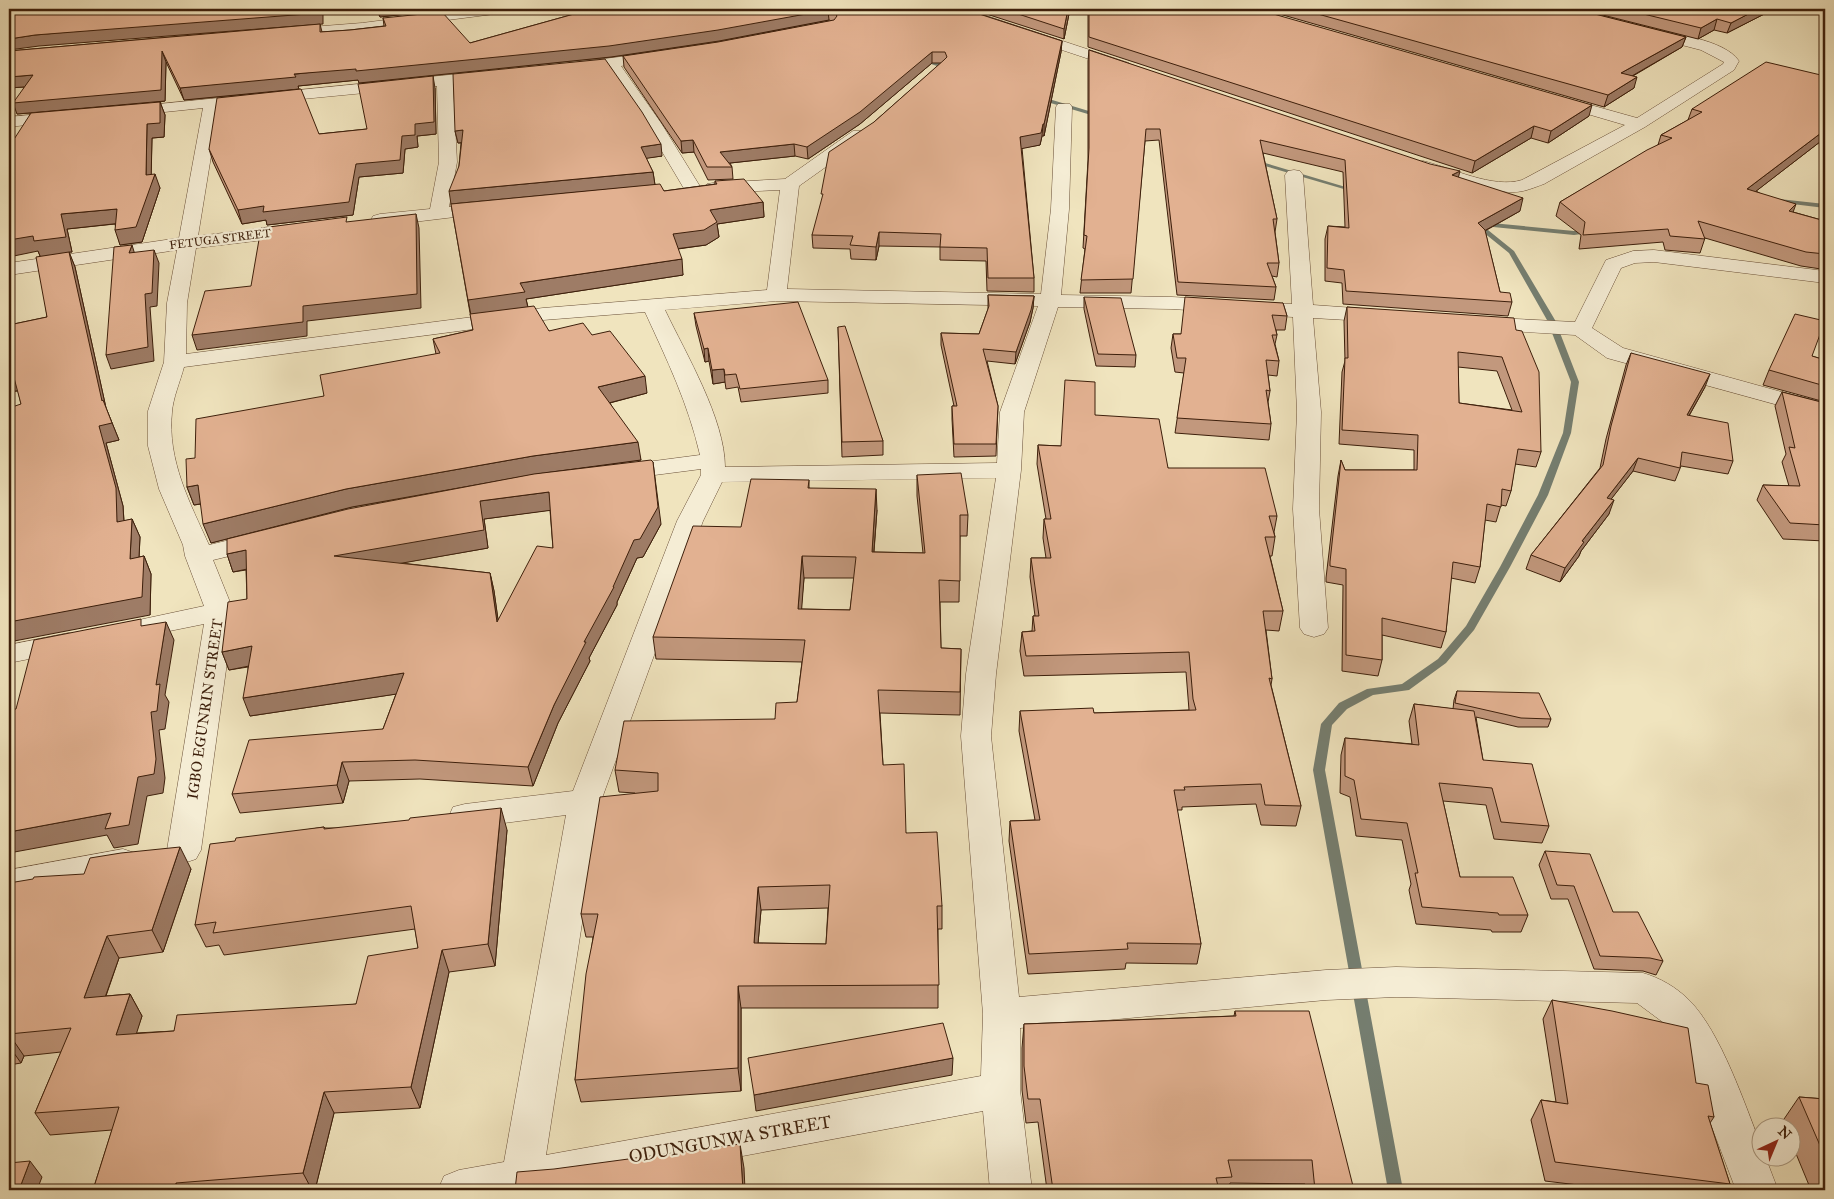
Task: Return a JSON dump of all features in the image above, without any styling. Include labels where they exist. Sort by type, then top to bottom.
[{"type":"street","points":[[274,34],[362,27],[502,9]]},
{"type":"street","points":[[953,9],[1142,72]]},
{"type":"street","points":[[1406,160],[1468,180],[1512,187],[1538,180],[1639,124],[1728,67],[1732,62],[1729,56],[1716,51],[1632,28]]},
{"type":"street","points":[[552,70],[611,64],[680,53]]},
{"type":"street","points":[[611,64],[653,122],[692,188]]},
{"type":"street","points":[[114,112],[503,75]]},
{"type":"street","points":[[439,212],[448,162],[445,81]]},
{"type":"street","points":[[1538,95],[1639,124]]},
{"type":"street","name":"IGBO EGUNRIN STREET","points":[[9,883],[199,848],[220,612],[198,556],[196,545],[171,489],[160,446],[160,411],[176,362],[178,303],[212,104]]},
{"type":"street","points":[[1011,1190],[1000,1090],[1002,1014],[976,736],[981,674],[1009,470],[1012,412],[1050,301],[1060,209],[1064,107]]},
{"type":"street","points":[[9,122],[75,116]]},
{"type":"street","points":[[776,295],[790,184],[800,174],[821,162],[871,126]]},
{"type":"street","points":[[1294,175],[1309,412],[1306,509],[1314,628]]},
{"type":"street","points":[[673,190],[790,184]]},
{"type":"street","points":[[366,222],[439,212],[507,206]]},
{"type":"street","name":"FETUGA STREET","points":[[9,269],[187,243],[319,228]]},
{"type":"street","points":[[1581,329],[1591,314],[1613,264],[1633,257],[1681,258],[1825,277]]},
{"type":"street","points":[[176,362],[543,314],[776,295],[1172,303],[1302,310],[1401,318]]},
{"type":"street","points":[[521,1184],[585,801],[690,521],[713,467],[704,421],[690,385],[652,304]]},
{"type":"street","points":[[1460,322],[1581,329],[1604,347],[1622,355],[1825,411]]},
{"type":"street","points":[[596,475],[713,467],[1009,470]]},
{"type":"street","points":[[198,556],[284,534]]},
{"type":"street","points":[[9,654],[220,612]]},
{"type":"street","points":[[438,819],[585,801]]},
{"type":"street","points":[[1002,1014],[1326,986],[1396,982],[1643,988],[1662,998],[1677,1011],[1695,1036],[1732,1122],[1757,1190]]},
{"type":"street","name":"ODUNGUNWA STREET","points":[[459,1190],[521,1184],[1000,1090]]},
{"type":"building","points":[[9,9],[320,9],[320,13],[35,35],[9,39]]},
{"type":"building","points":[[592,9],[964,9],[1062,41],[1041,133],[1020,137],[1034,278],[988,278],[987,248],[940,247],[941,234],[879,232],[876,247],[850,245],[853,236],[812,235],[823,194],[821,194],[829,152],[874,122],[944,60],[947,57],[945,52],[932,52],[860,112],[807,147],[794,144],[720,152],[732,167],[707,167],[693,140],[681,141],[623,56],[718,42],[834,20],[837,16],[834,11],[828,10],[718,30],[609,46],[356,71],[356,69],[294,74],[296,77],[180,88],[162,51],[161,90],[13,103],[33,75],[9,77],[9,51],[320,24],[320,32],[350,30],[386,26],[383,18],[442,12],[470,43]]},
{"type":"building","points":[[1003,9],[1068,9],[1064,29]]},
{"type":"building","points":[[1089,9],[1256,9],[1592,105],[1551,131],[1534,126],[1475,161],[1089,37]]},
{"type":"building","points":[[1300,9],[1575,9],[1686,37],[1621,73],[1637,77],[1608,95]]},
{"type":"building","points":[[1623,9],[1758,9],[1731,23],[1717,19],[1701,28]]},
{"type":"building","points":[[1089,50],[1430,164],[1460,171],[1452,175],[1523,198],[1478,223],[1485,230],[1500,292],[1510,293],[1512,302],[1346,291],[1344,270],[1327,268],[1328,226],[1349,228],[1345,160],[1260,140],[1277,219],[1273,219],[1279,263],[1267,263],[1276,287],[1178,282],[1160,129],[1146,129],[1133,279],[1081,280],[1087,236],[1084,235],[1089,148]]},
{"type":"building","points":[[605,59],[642,112],[661,144],[641,147],[653,172],[449,191],[459,166],[463,130],[455,131],[453,74]]},
{"type":"building","points":[[1766,62],[1825,76],[1825,130],[1747,189],[1796,204],[1789,211],[1825,221],[1825,254],[1806,252],[1698,221],[1705,239],[1670,236],[1668,229],[1583,235],[1585,222],[1560,202],[1647,150],[1672,138],[1661,135],[1702,112],[1692,109]]},
{"type":"building","points":[[433,76],[434,122],[415,124],[415,135],[402,136],[400,160],[356,164],[349,202],[263,212],[264,206],[238,210],[209,149],[217,98],[301,89],[319,134],[367,129],[358,84]]},
{"type":"building","points":[[160,102],[160,123],[147,124],[146,175],[155,174],[136,227],[115,230],[117,209],[61,214],[66,237],[34,241],[33,236],[9,240],[9,147],[31,113]]},
{"type":"building","points":[[744,179],[763,202],[710,210],[717,222],[704,230],[673,234],[682,259],[520,283],[525,292],[468,300],[451,204],[660,184],[664,191],[717,184],[715,181]]},
{"type":"building","points":[[416,214],[417,294],[303,306],[303,322],[192,335],[205,291],[251,286],[261,228],[347,217],[346,222]]},
{"type":"building","points":[[132,245],[129,253],[154,250],[152,293],[145,294],[148,347],[106,355],[114,247]]},
{"type":"building","points":[[69,252],[102,401],[112,423],[99,426],[116,488],[117,522],[132,519],[130,559],[144,556],[142,597],[9,622],[9,408],[21,404],[13,374],[9,374],[9,325],[47,317],[36,257]]},
{"type":"building","points":[[988,295],[1034,296],[1016,352],[983,349],[998,406],[996,444],[954,444],[952,406],[957,406],[941,333],[979,334],[989,306]]},
{"type":"building","points":[[1084,297],[1121,298],[1136,355],[1098,354]]},
{"type":"building","points":[[1185,297],[1283,303],[1287,316],[1272,315],[1277,335],[1272,335],[1279,361],[1266,360],[1270,391],[1266,390],[1271,424],[1177,418],[1186,358],[1177,358],[1173,334],[1181,334]]},
{"type":"building","points":[[798,302],[828,380],[740,389],[736,374],[725,375],[724,369],[712,370],[708,348],[704,349],[694,313]]},
{"type":"building","points":[[534,306],[549,331],[583,323],[592,335],[610,331],[645,376],[598,387],[638,442],[533,456],[346,489],[203,524],[198,485],[187,487],[186,459],[195,458],[196,419],[324,396],[320,375],[440,353],[433,339],[473,330],[470,314]]},
{"type":"building","points":[[1347,307],[1514,318],[1516,330],[1522,331],[1539,372],[1541,452],[1518,449],[1511,491],[1502,489],[1501,507],[1487,504],[1480,567],[1453,562],[1446,632],[1382,618],[1382,660],[1346,655],[1346,569],[1330,566],[1341,460],[1345,470],[1417,470],[1418,435],[1342,430],[1345,358],[1348,358]],"holes":[[[1458,352],[1502,357],[1522,412],[1459,403]]]},
{"type":"building","points":[[1795,314],[1825,321],[1812,356],[1825,360],[1825,386],[1769,370]]},
{"type":"building","points":[[845,326],[883,441],[842,442],[838,327]]},
{"type":"building","points":[[1631,353],[1710,374],[1687,415],[1728,423],[1733,461],[1682,452],[1680,468],[1638,458],[1607,498],[1614,500],[1582,541],[1584,542],[1565,568],[1531,555],[1603,465],[1611,426]]},
{"type":"building","points":[[1065,380],[1095,382],[1095,415],[1159,419],[1168,468],[1265,468],[1277,516],[1269,516],[1275,537],[1265,537],[1283,611],[1263,611],[1272,679],[1269,678],[1301,806],[1265,805],[1261,784],[1184,787],[1185,790],[1174,790],[1201,944],[1127,943],[1128,949],[1029,954],[1010,821],[1040,820],[1020,711],[1093,708],[1094,713],[1196,710],[1193,699],[1189,652],[1026,656],[1022,632],[1035,631],[1033,616],[1039,616],[1031,558],[1051,558],[1044,519],[1051,519],[1038,445],[1061,446]]},
{"type":"building","points":[[1782,392],[1825,403],[1825,525],[1790,523],[1763,485],[1800,486],[1789,447],[1795,448]]},
{"type":"building","points":[[651,460],[653,462],[658,507],[640,539],[634,540],[614,587],[584,642],[586,642],[554,705],[528,767],[415,760],[342,762],[337,785],[232,794],[249,740],[383,729],[404,673],[243,698],[252,646],[222,652],[228,602],[247,599],[246,550],[227,554],[227,539],[348,509],[534,474]],"holes":[[[549,492],[553,548],[537,546],[497,622],[490,573],[334,556],[484,530],[480,501]]]},
{"type":"building","points":[[961,473],[968,515],[960,515],[960,581],[939,580],[941,648],[961,649],[960,692],[878,690],[883,765],[904,764],[906,833],[937,832],[942,906],[937,906],[939,985],[738,986],[738,1068],[575,1080],[586,974],[598,914],[581,914],[600,797],[658,791],[658,773],[615,770],[624,721],[775,719],[776,703],[797,702],[805,640],[653,637],[693,526],[741,527],[751,479],[809,480],[808,488],[876,489],[872,552],[925,553],[917,475]],"holes":[[[802,556],[856,557],[850,610],[798,609]],[[830,885],[826,944],[754,943],[758,887]]]},
{"type":"building","points":[[141,619],[141,626],[166,622],[156,685],[160,684],[157,711],[151,712],[156,759],[154,774],[138,777],[129,825],[105,829],[111,813],[9,832],[9,710],[16,709],[34,640]]},
{"type":"building","points":[[1457,691],[1539,693],[1551,719],[1521,718],[1455,703]]},
{"type":"building","points":[[1414,704],[1474,711],[1483,760],[1532,764],[1549,826],[1501,822],[1492,788],[1439,783],[1460,877],[1513,877],[1528,915],[1499,915],[1498,913],[1422,907],[1415,873],[1418,873],[1407,823],[1361,819],[1354,780],[1345,776],[1345,738],[1419,745]]},
{"type":"building","points":[[501,808],[488,944],[442,950],[411,1087],[324,1092],[303,1173],[176,1183],[174,1190],[93,1190],[119,1107],[35,1113],[71,1028],[9,1034],[9,883],[33,879],[34,877],[84,874],[90,858],[180,847],[152,930],[107,936],[84,998],[130,994],[116,1035],[174,1031],[177,1015],[356,1004],[368,956],[418,948],[411,906],[213,933],[216,922],[195,925],[210,844],[235,841],[236,838],[324,827],[324,829],[409,820],[410,818]]},
{"type":"building","points":[[1545,851],[1590,854],[1613,912],[1638,912],[1663,961],[1650,958],[1600,956],[1574,886],[1557,885]]},
{"type":"building","points":[[1552,1000],[1688,1028],[1696,1083],[1708,1085],[1714,1117],[1708,1116],[1730,1184],[1555,1162],[1541,1100],[1568,1104]]},
{"type":"building","points":[[1235,1011],[1309,1011],[1354,1190],[1315,1190],[1312,1160],[1228,1160],[1232,1177],[1216,1178],[1219,1190],[1053,1190],[1040,1099],[1028,1099],[1024,1066],[1024,1024],[1236,1016]]},
{"type":"building","points":[[943,1023],[953,1058],[754,1095],[748,1058]]},
{"type":"building","points":[[1799,1097],[1825,1099],[1825,1157]]},
{"type":"building","points":[[740,1144],[743,1190],[515,1190],[517,1172],[554,1169]]},
{"type":"building","points":[[30,1161],[19,1190],[9,1190],[9,1163]]},
{"type":"waterway","points":[[921,59],[952,69]]},
{"type":"waterway","points":[[1039,98],[1100,116]]},
{"type":"waterway","points":[[1253,161],[1356,191]]},
{"type":"waterway","points":[[1779,201],[1825,206]]},
{"type":"waterway","points":[[1395,1190],[1319,770],[1327,724],[1343,706],[1371,692],[1405,687],[1442,661],[1470,628],[1543,495],[1567,433],[1575,382],[1551,320],[1512,252],[1476,224]]},
{"type":"waterway","points":[[1481,224],[1574,233],[1589,231]]}]
